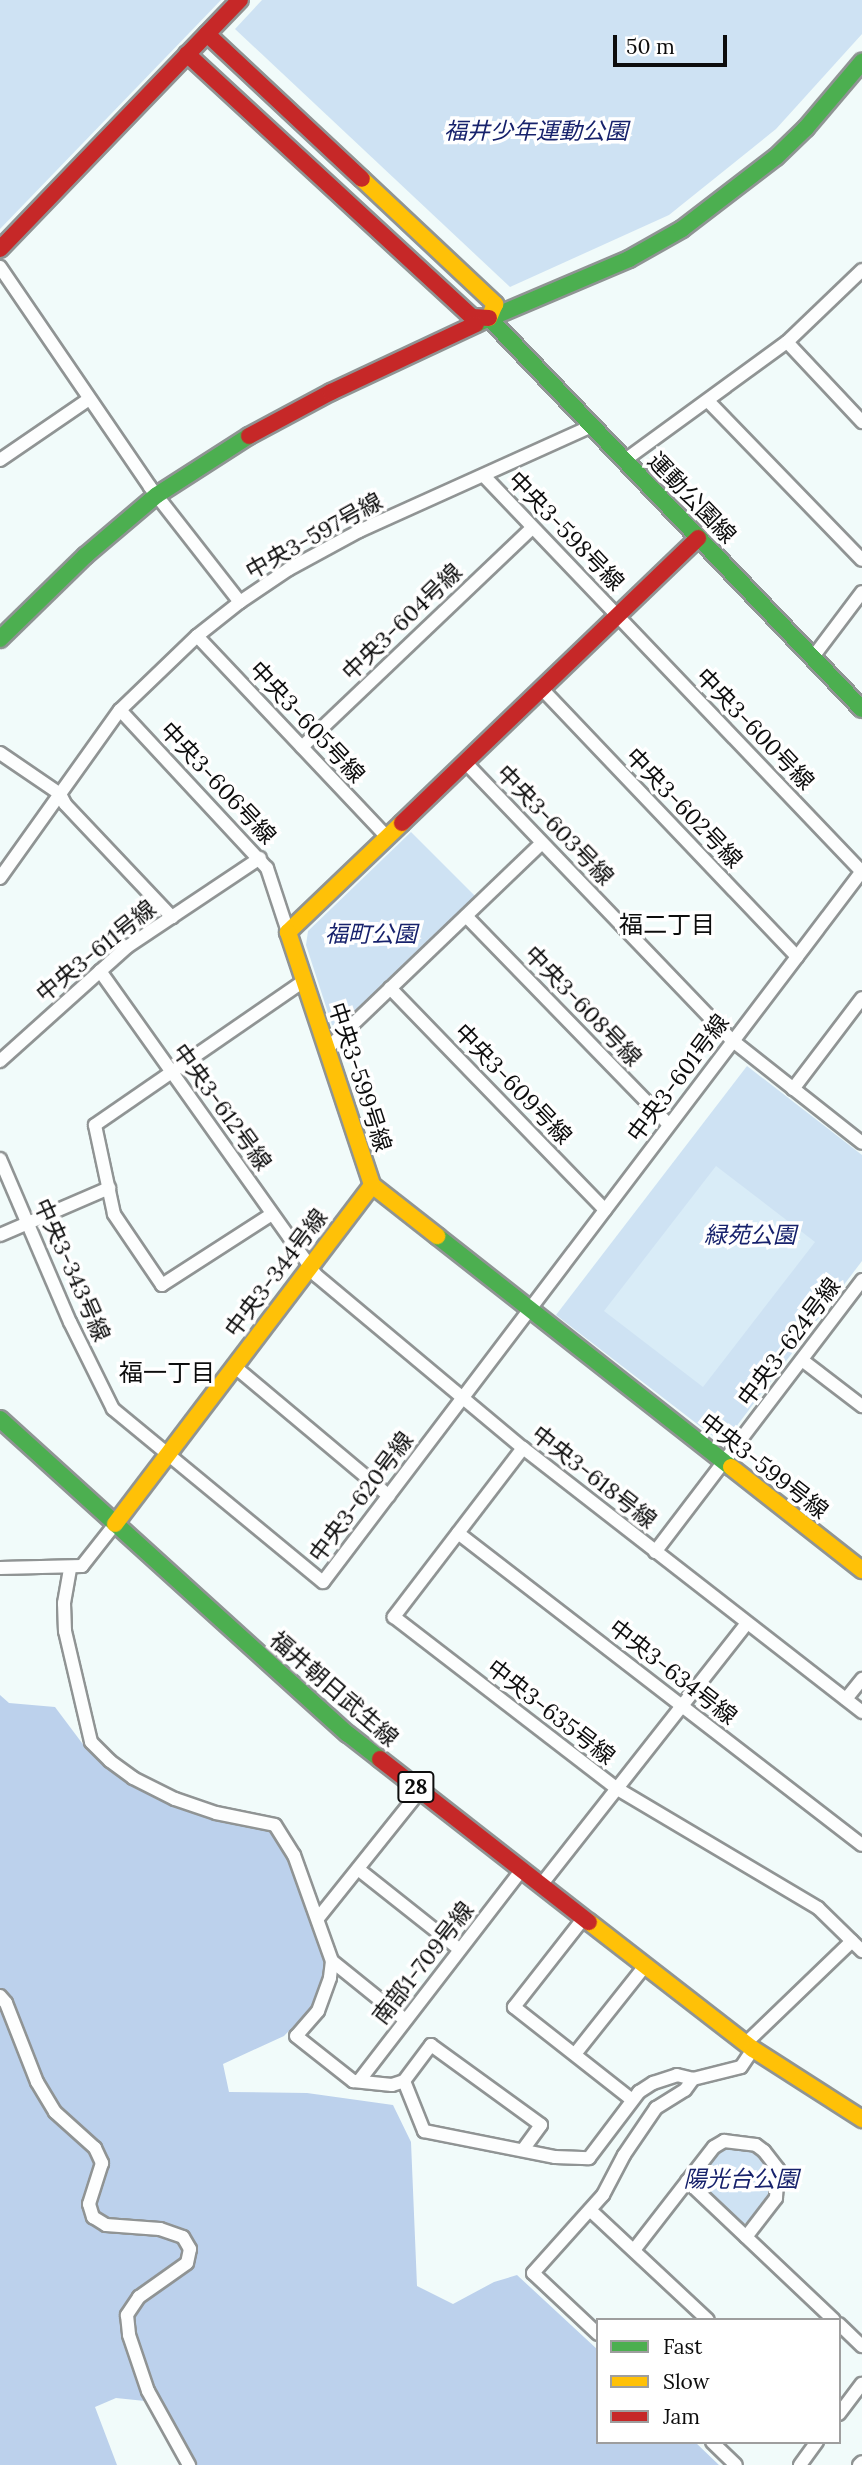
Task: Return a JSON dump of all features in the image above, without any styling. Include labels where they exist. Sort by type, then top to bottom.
[{"type":"street","points":[[0,249],[240,0]]},
{"type":"street","points":[[207,34],[495,304],[489,318]]},
{"type":"street","points":[[187,54],[472,317],[489,318]]},
{"type":"street","points":[[0,639],[85,556],[157,495],[247,437],[307,405],[489,318],[629,258],[682,229],[750,180],[776,157],[806,128],[862,62]]},
{"type":"street","points":[[0,267],[157,495],[240,601]]},
{"type":"street","points":[[625,460],[787,342],[862,270]]},
{"type":"street","name":"運動公園線","points":[[489,318],[862,709]]},
{"type":"street","points":[[787,342],[862,422]]},
{"type":"street","points":[[1,457],[89,399]]},
{"type":"street","points":[[708,401],[862,560]]},
{"type":"street","name":"中央3-597号線","points":[[0,878],[120,710],[198,636],[240,601],[289,569],[359,531],[592,426]]},
{"type":"street","name":"中央3-598号線","points":[[484,476],[618,616]]},
{"type":"street","name":"中央3-604号線","points":[[302,747],[532,527]]},
{"type":"street","points":[[288,932],[698,538]]},
{"type":"street","points":[[813,657],[862,592]]},
{"type":"street","name":"中央3-600号線","points":[[618,616],[862,871]]},
{"type":"street","name":"中央3-605号線","points":[[198,636],[387,837]]},
{"type":"street","name":"中央3-602号線","points":[[542,689],[797,957]]},
{"type":"street","name":"中央3-606号線","points":[[120,710],[260,858],[267,868],[288,932]]},
{"type":"street","points":[[0,753],[60,794],[65,804],[172,917]]},
{"type":"street","name":"中央3-603号線","points":[[465,762],[733,1041],[862,1143]]},
{"type":"street","points":[[326,1050],[542,843]]},
{"type":"street","name":"中央3-611号線","points":[[0,1061],[127,947],[260,858]]},
{"type":"street","name":"中央3-601号線","points":[[528,1311],[862,871]]},
{"type":"street","name":"中央3-608号線","points":[[467,916],[669,1125]]},
{"type":"street","name":"中央3-599号線","points":[[288,932],[372,1185],[528,1311],[862,1570]]},
{"type":"street","name":"中央3-612号線","points":[[100,971],[309,1266]]},
{"type":"street","points":[[272,1213],[162,1285],[114,1214],[94,1125],[304,981]]},
{"type":"street","name":"中央3-609号線","points":[[390,988],[604,1210]]},
{"type":"street","points":[[793,1089],[860,1004]]},
{"type":"street","name":"中央3-343号線","points":[[0,1159],[27,1224],[113,1409],[168,1453]]},
{"type":"street","name":"中央3-344号線","points":[[116,1524],[372,1185]]},
{"type":"street","points":[[0,1235],[109,1188]]},
{"type":"street","name":"中央3-618号線","points":[[309,1266],[317,1276],[523,1448],[862,1712]]},
{"type":"street","name":"中央3-624号線","points":[[655,1552],[862,1280]]},
{"type":"street","name":"中央3-620号線","points":[[168,1453],[323,1582],[528,1311]]},
{"type":"street","points":[[802,1360],[862,1406]]},
{"type":"street","points":[[234,1366],[389,1496]]},
{"type":"street","name":"福井朝日武生線","points":[[0,1419],[348,1734],[749,2046],[862,2119]]},
{"type":"street","name":"中央3-635号線","points":[[523,1448],[394,1617],[616,1788],[818,1908],[862,1951]]},
{"type":"street","points":[[0,1568],[70,1569],[82,1566],[116,1524]]},
{"type":"street","name":"中央3-634号線","points":[[458,1533],[862,1845]]},
{"type":"street","points":[[70,1569],[64,1603],[65,1631],[91,1742],[133,1778],[175,1799],[216,1813],[275,1825],[294,1855],[319,1917],[332,1961],[331,1978],[318,2011],[296,2036],[353,2081],[392,2085],[404,2081],[431,2045],[541,2125],[523,2150]]},
{"type":"street","points":[[541,1885],[747,1623]]},
{"type":"street","points":[[846,1699],[862,1679]]},
{"type":"street","points":[[319,1917],[421,1791]]},
{"type":"street","points":[[358,1869],[459,1949]]},
{"type":"street","name":"南部1-709号線","points":[[359,2081],[521,1871]]},
{"type":"street","points":[[583,1919],[514,2007],[631,2099]]},
{"type":"street","points":[[404,2081],[424,2131],[555,2158],[589,2158],[631,2099],[653,2083],[677,2075],[693,2078],[741,2067],[749,2046],[852,1941]]},
{"type":"street","points":[[332,1961],[405,2020]]},
{"type":"street","points":[[575,2054],[645,1966]]},
{"type":"street","points":[[0,1996],[6,2003],[31,2070],[55,2112],[95,2148],[102,2163],[89,2204],[93,2217],[106,2225],[160,2229],[183,2237],[190,2249],[187,2263],[139,2297],[127,2315],[129,2335],[148,2391],[189,2465]]},
{"type":"street","points":[[596,2332],[533,2273],[603,2195],[624,2155],[656,2108],[685,2090],[693,2078]]},
{"type":"street","points":[[634,2250],[714,2147],[724,2141],[748,2142],[764,2151],[778,2169],[776,2198],[746,2236]]},
{"type":"street","points":[[687,2181],[832,2318]]},
{"type":"street","points":[[590,2210],[706,2318]]},
{"type":"street","points":[[841,2326],[862,2346]]},
{"type":"street","points":[[841,2411],[862,2384]]},
{"type":"street","points":[[714,2444],[736,2465]]},
{"type":"street","points":[[800,2465],[816,2444]]},
{"type":"green space","points":[[0,0],[221,0],[0,229]]},
{"type":"green space","name":"福井少年運動公園","points":[[262,0],[862,0],[862,34],[776,129],[669,215],[510,287],[235,29]]},
{"type":"green space","name":"福町公園","points":[[411,832],[476,897],[340,1027],[332,1025],[306,945],[308,931]]},
{"type":"green space","name":"緑苑公園","points":[[747,1066],[862,1155],[862,1261],[723,1444],[556,1315]]},
{"type":"green space","points":[[716,1166],[815,1242],[703,1387],[604,1311]]},
{"type":"green space","name":"陽光台公園","points":[[727,2147],[754,2150],[768,2163],[772,2173],[771,2196],[750,2223],[743,2223],[698,2181],[698,2175],[717,2152]]},
{"type":"shaded area","points":[[0,1695],[9,1703],[55,1707],[88,1751],[111,1770],[155,1798],[223,1823],[254,1825],[269,1831],[280,1840],[310,1916],[323,1957],[324,1976],[313,2006],[284,2036],[223,2064],[229,2092],[307,2093],[393,2105],[411,2142],[417,2286],[453,2304],[494,2282],[517,2275],[596,2348],[596,2444],[697,2444],[719,2465],[182,2465],[145,2401],[116,2398],[95,2407],[117,2465],[0,2465]]},
{"type":"traffic: fast","points":[[476,324],[629,259],[682,229],[776,157],[806,128],[862,62]]},
{"type":"traffic: fast","points":[[489,318],[862,709]]},
{"type":"traffic: fast","points":[[0,639],[85,556],[157,495],[249,436]]},
{"type":"traffic: fast","points":[[437,1236],[731,1467]]},
{"type":"traffic: fast","points":[[0,1419],[348,1734],[380,1759]]},
{"type":"traffic: slow","points":[[362,179],[495,304],[489,318]]},
{"type":"traffic: slow","points":[[402,823],[288,932],[372,1185],[437,1236]]},
{"type":"traffic: slow","points":[[115,1524],[372,1185]]},
{"type":"traffic: slow","points":[[731,1467],[862,1570]]},
{"type":"traffic: slow","points":[[589,1922],[753,2049],[862,2119]]},
{"type":"traffic: jam","points":[[0,249],[240,0]]},
{"type":"traffic: jam","points":[[207,34],[362,179]]},
{"type":"traffic: jam","points":[[187,54],[472,317],[489,318]]},
{"type":"traffic: jam","points":[[249,436],[331,392],[476,324]]},
{"type":"traffic: jam","points":[[402,823],[698,538]]},
{"type":"traffic: jam","points":[[380,1759],[589,1922]]},
{"type":"district","name":"福二丁目","points":[[667,925]]},
{"type":"district","name":"福一丁目","points":[[167,1373]]}]
